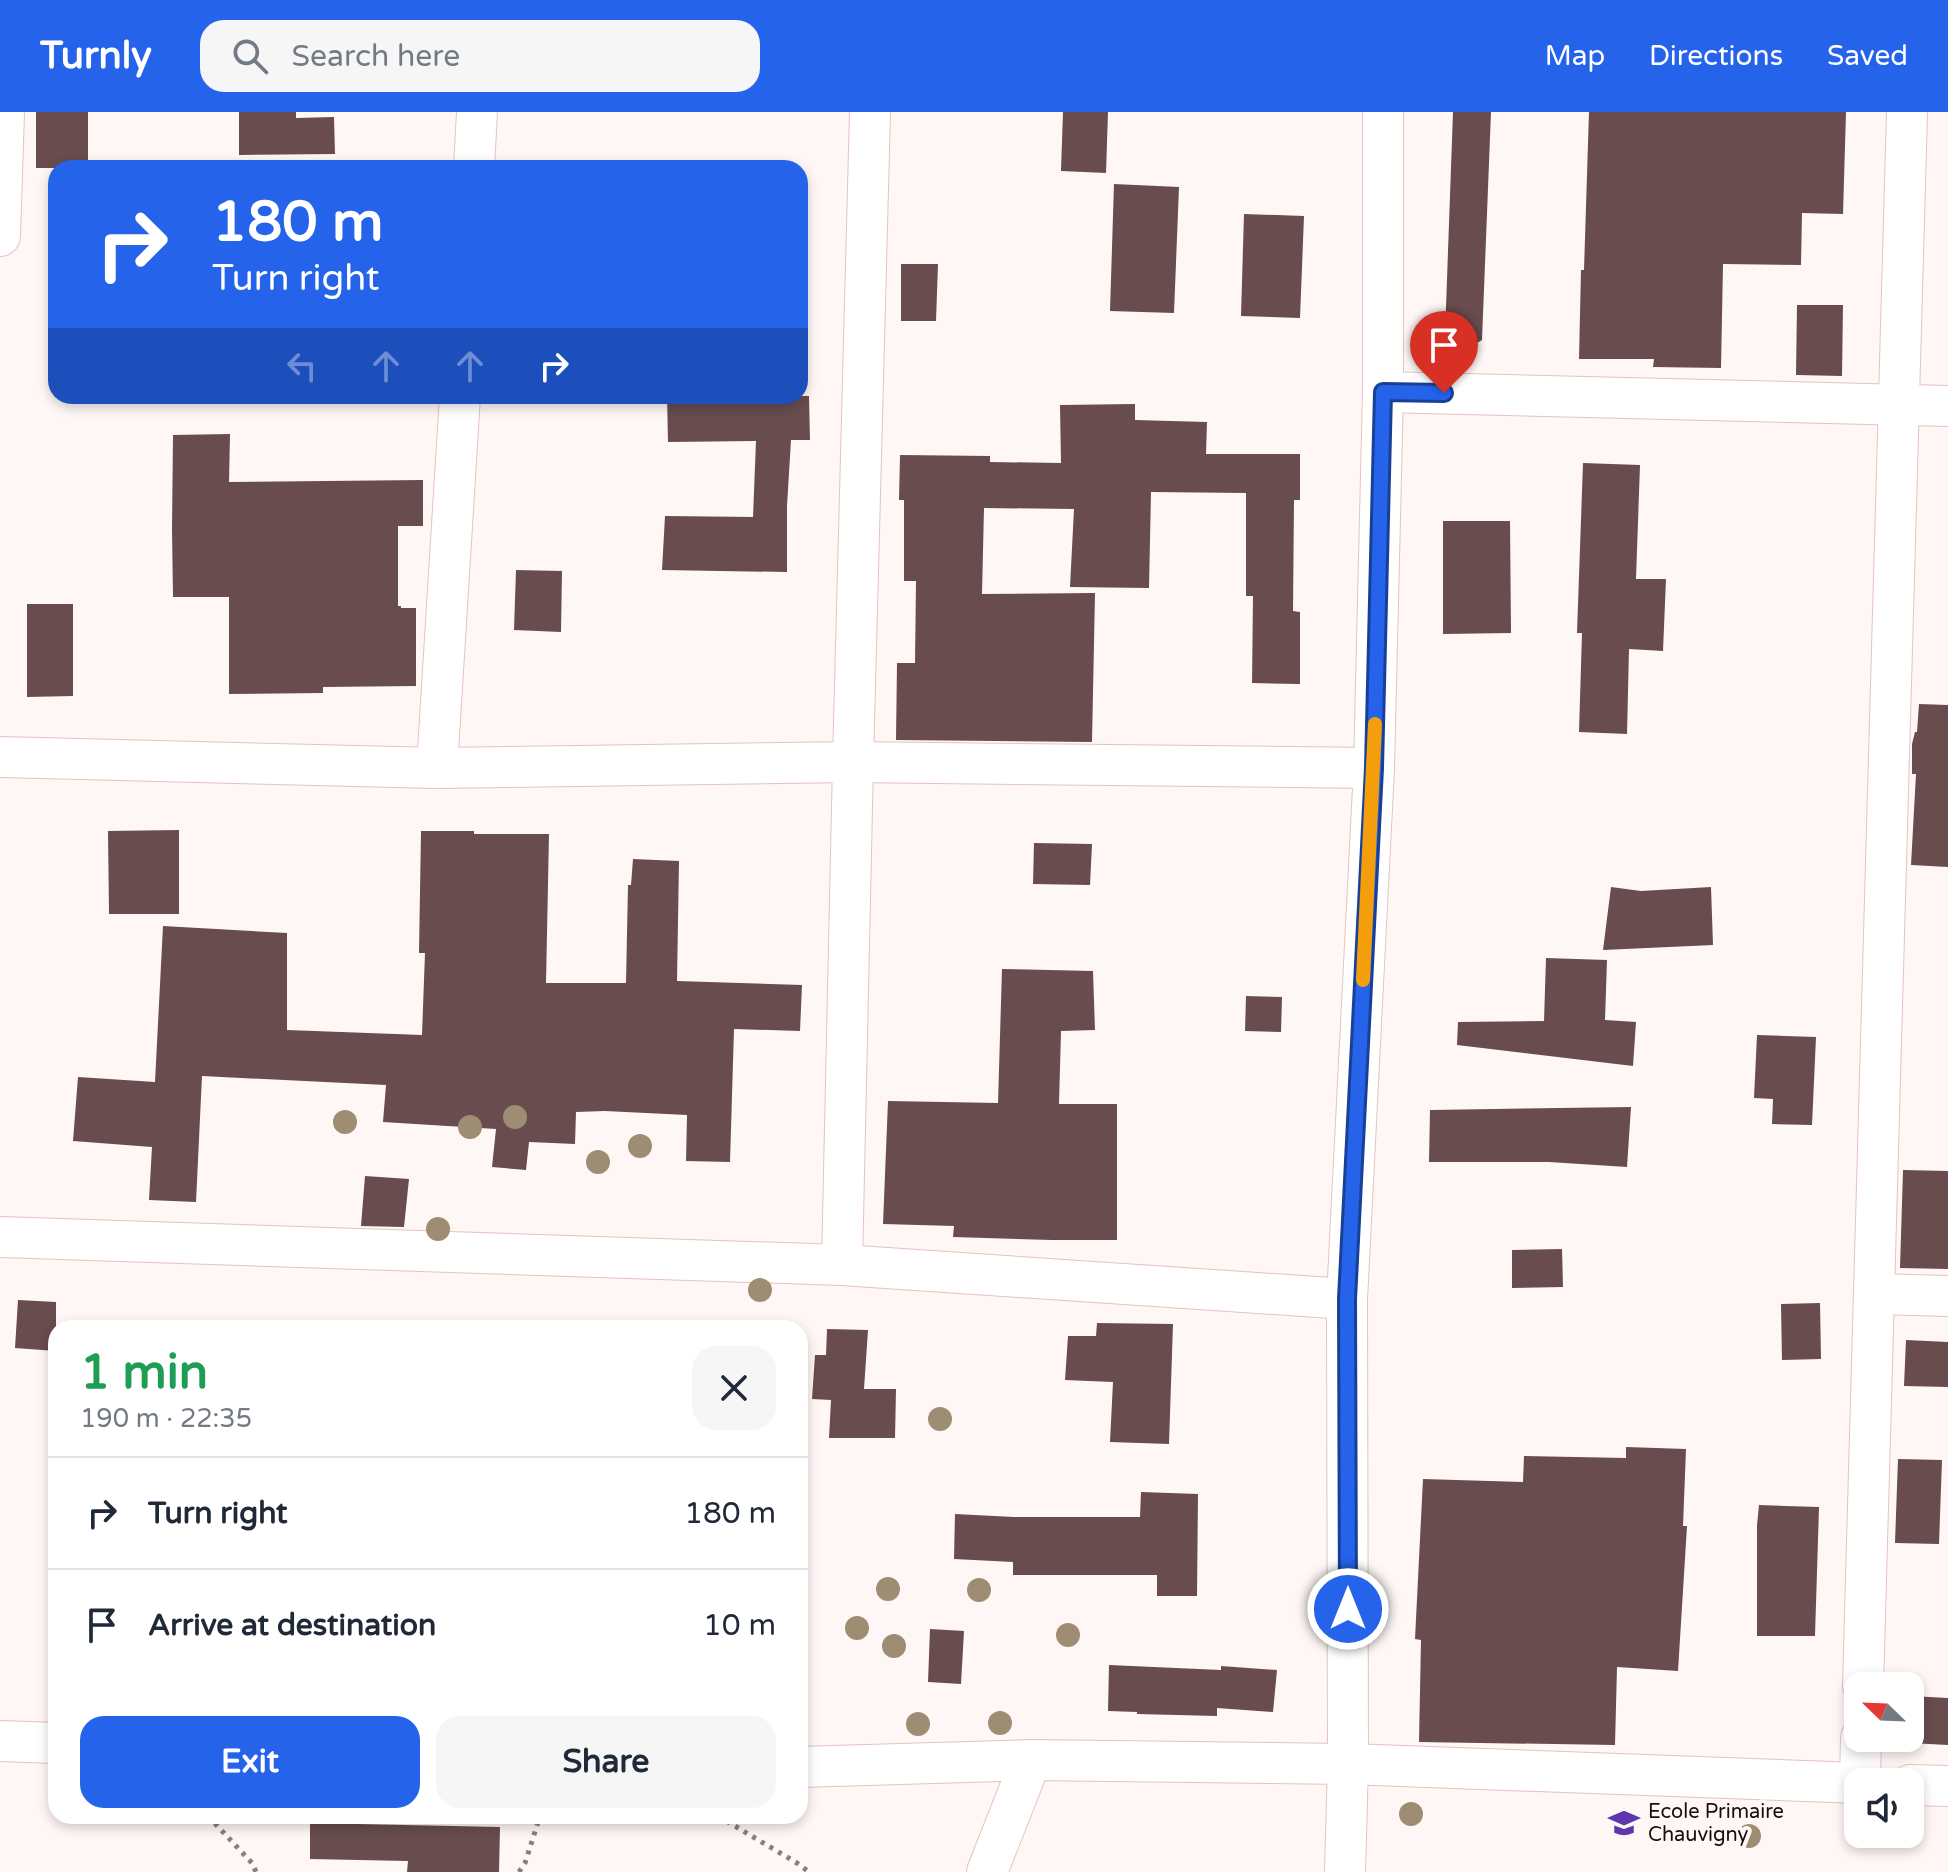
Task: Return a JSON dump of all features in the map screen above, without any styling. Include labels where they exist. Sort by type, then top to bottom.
[{"type":"street","points":[[0,236],[4,112]]},
{"type":"street","points":[[474,160],[477,112]]},
{"type":"street","points":[[842,1265],[870,112]]},
{"type":"street","points":[[1345,1872],[1348,1764],[1347,1299],[1374,768],[1383,392],[1383,112]]},
{"type":"street","points":[[1863,1672],[1907,112]]},
{"type":"street","points":[[1383,392],[1948,406]]},
{"type":"street","points":[[437,768],[460,404]]},
{"type":"street","points":[[0,757],[437,768],[853,762],[1374,768]]},
{"type":"street","points":[[0,1237],[842,1265],[1347,1299]]},
{"type":"street","points":[[1874,1294],[1948,1296]]},
{"type":"street","points":[[0,1741],[48,1743]]},
{"type":"street","points":[[987,1872],[1031,1760]]},
{"type":"street","points":[[808,1767],[1031,1760],[1348,1764],[1844,1782]]},
{"type":"street","points":[[1924,1785],[1948,1786]]},
{"type":"path","points":[[215,1824],[252,1863],[256,1872]]},
{"type":"path","points":[[519,1872],[537,1824]]},
{"type":"path","points":[[731,1824],[809,1872]]},
{"type":"building","points":[[36,112],[88,112],[88,160],[48,160],[48,168],[36,168]]},
{"type":"building","points":[[239,112],[296,112],[296,118],[334,117],[335,154],[239,155]]},
{"type":"building","points":[[1063,112],[1108,112],[1106,173],[1061,171]]},
{"type":"building","points":[[1453,112],[1491,112],[1482,340],[1444,363]]},
{"type":"building","points":[[1589,112],[1846,112],[1843,214],[1802,213],[1801,265],[1723,264],[1721,368],[1653,367],[1654,359],[1579,359]]},
{"type":"building","points":[[1114,184],[1179,187],[1174,313],[1110,311]]},
{"type":"building","points":[[1244,214],[1304,216],[1300,318],[1241,316]]},
{"type":"building","points":[[901,264],[938,264],[936,321],[901,321]]},
{"type":"building","points":[[1797,305],[1843,305],[1842,376],[1796,375]]},
{"type":"building","points":[[809,396],[810,440],[791,440],[787,572],[662,570],[665,516],[753,517],[756,441],[668,442],[667,404],[808,404]]},
{"type":"building","points":[[1135,404],[1135,420],[1207,422],[1206,454],[1300,454],[1300,500],[1294,500],[1293,611],[1300,612],[1300,684],[1252,683],[1253,596],[1246,596],[1246,493],[1151,492],[1149,588],[1070,587],[1074,509],[984,508],[982,594],[1095,593],[1092,742],[896,740],[897,663],[915,663],[916,581],[904,581],[904,500],[899,500],[900,455],[990,456],[990,462],[1061,463],[1060,405]]},
{"type":"building","points":[[230,434],[229,482],[423,480],[423,526],[398,526],[398,606],[416,608],[416,686],[323,687],[323,693],[229,694],[229,597],[173,597],[172,529],[173,435]]},
{"type":"building","points":[[1583,463],[1640,465],[1636,579],[1666,579],[1663,651],[1629,649],[1627,734],[1579,732],[1582,633],[1577,633]]},
{"type":"building","points":[[1443,521],[1510,521],[1511,633],[1443,634]]},
{"type":"building","points":[[516,570],[562,571],[561,632],[514,630]]},
{"type":"building","points":[[27,604],[73,604],[73,696],[27,697]]},
{"type":"building","points":[[1919,704],[1948,705],[1948,867],[1911,865],[1916,774],[1912,774],[1912,744],[1917,732]]},
{"type":"building","points":[[179,830],[179,914],[109,914],[108,831]]},
{"type":"building","points":[[421,831],[549,834],[546,983],[626,983],[628,885],[631,885],[633,859],[679,861],[677,981],[802,985],[800,1031],[734,1029],[730,1162],[686,1161],[687,1115],[605,1111],[576,1112],[575,1144],[529,1142],[526,1170],[492,1167],[496,1129],[383,1122],[386,1085],[202,1076],[196,1202],[149,1200],[152,1147],[73,1141],[78,1077],[155,1082],[163,926],[287,933],[287,1030],[422,1035],[425,953],[419,953]]},
{"type":"building","points":[[1034,843],[1092,844],[1090,885],[1033,884]]},
{"type":"building","points":[[1611,887],[1641,891],[1711,887],[1713,945],[1603,950]]},
{"type":"building","points":[[1546,958],[1607,960],[1605,1020],[1636,1022],[1633,1066],[1457,1045],[1458,1022],[1544,1021]]},
{"type":"building","points":[[1002,969],[1093,971],[1095,1030],[1061,1031],[1059,1104],[1117,1104],[1117,1240],[953,1237],[954,1226],[883,1224],[888,1101],[998,1103]]},
{"type":"building","points":[[1246,996],[1282,997],[1281,1032],[1245,1031]]},
{"type":"building","points":[[1757,1035],[1816,1037],[1812,1125],[1772,1124],[1773,1099],[1754,1098]]},
{"type":"building","points":[[1631,1107],[1627,1167],[1549,1162],[1429,1162],[1430,1110]]},
{"type":"building","points":[[1903,1170],[1948,1171],[1948,1269],[1900,1268]]},
{"type":"building","points":[[365,1176],[409,1179],[404,1227],[361,1226]]},
{"type":"building","points":[[1562,1249],[1563,1287],[1512,1288],[1512,1250]]},
{"type":"building","points":[[18,1300],[56,1302],[56,1320],[48,1320],[48,1350],[15,1348]]},
{"type":"building","points":[[1820,1303],[1821,1359],[1782,1360],[1781,1304]]},
{"type":"building","points":[[1097,1323],[1173,1324],[1169,1444],[1110,1442],[1113,1382],[1065,1380],[1068,1336],[1096,1336]]},
{"type":"building","points":[[827,1329],[868,1330],[864,1389],[896,1389],[895,1438],[829,1438],[831,1400],[812,1399],[815,1355],[826,1355]]},
{"type":"building","points":[[1906,1340],[1948,1342],[1948,1387],[1904,1386]]},
{"type":"building","points":[[1626,1447],[1686,1449],[1683,1526],[1687,1526],[1678,1671],[1617,1667],[1615,1745],[1419,1742],[1421,1640],[1415,1639],[1423,1479],[1523,1482],[1524,1456],[1626,1458]]},
{"type":"building","points":[[1898,1459],[1942,1460],[1939,1544],[1895,1543]]},
{"type":"building","points":[[1141,1492],[1198,1494],[1197,1596],[1157,1596],[1157,1575],[1013,1575],[1013,1562],[954,1559],[955,1514],[1140,1517]]},
{"type":"building","points":[[1759,1505],[1819,1507],[1815,1636],[1757,1636]]},
{"type":"building","points":[[930,1629],[964,1631],[961,1684],[928,1682]]},
{"type":"building","points":[[1109,1665],[1277,1670],[1273,1712],[1217,1708],[1217,1716],[1108,1711]]},
{"type":"building","points":[[1924,1697],[1948,1698],[1948,1745],[1924,1744]]},
{"type":"building","points":[[310,1824],[500,1827],[499,1872],[407,1872],[408,1861],[310,1859]]},
{"type":"slow traffic","points":[[1363,980],[1375,724]]},
{"type":"place","name":"Ecole Primaire Chauvigny","points":[[1624,1823]]},
{"type":"route","points":[[1348,1609],[1347,1299],[1374,768],[1383,392],[1444,393]]}]
